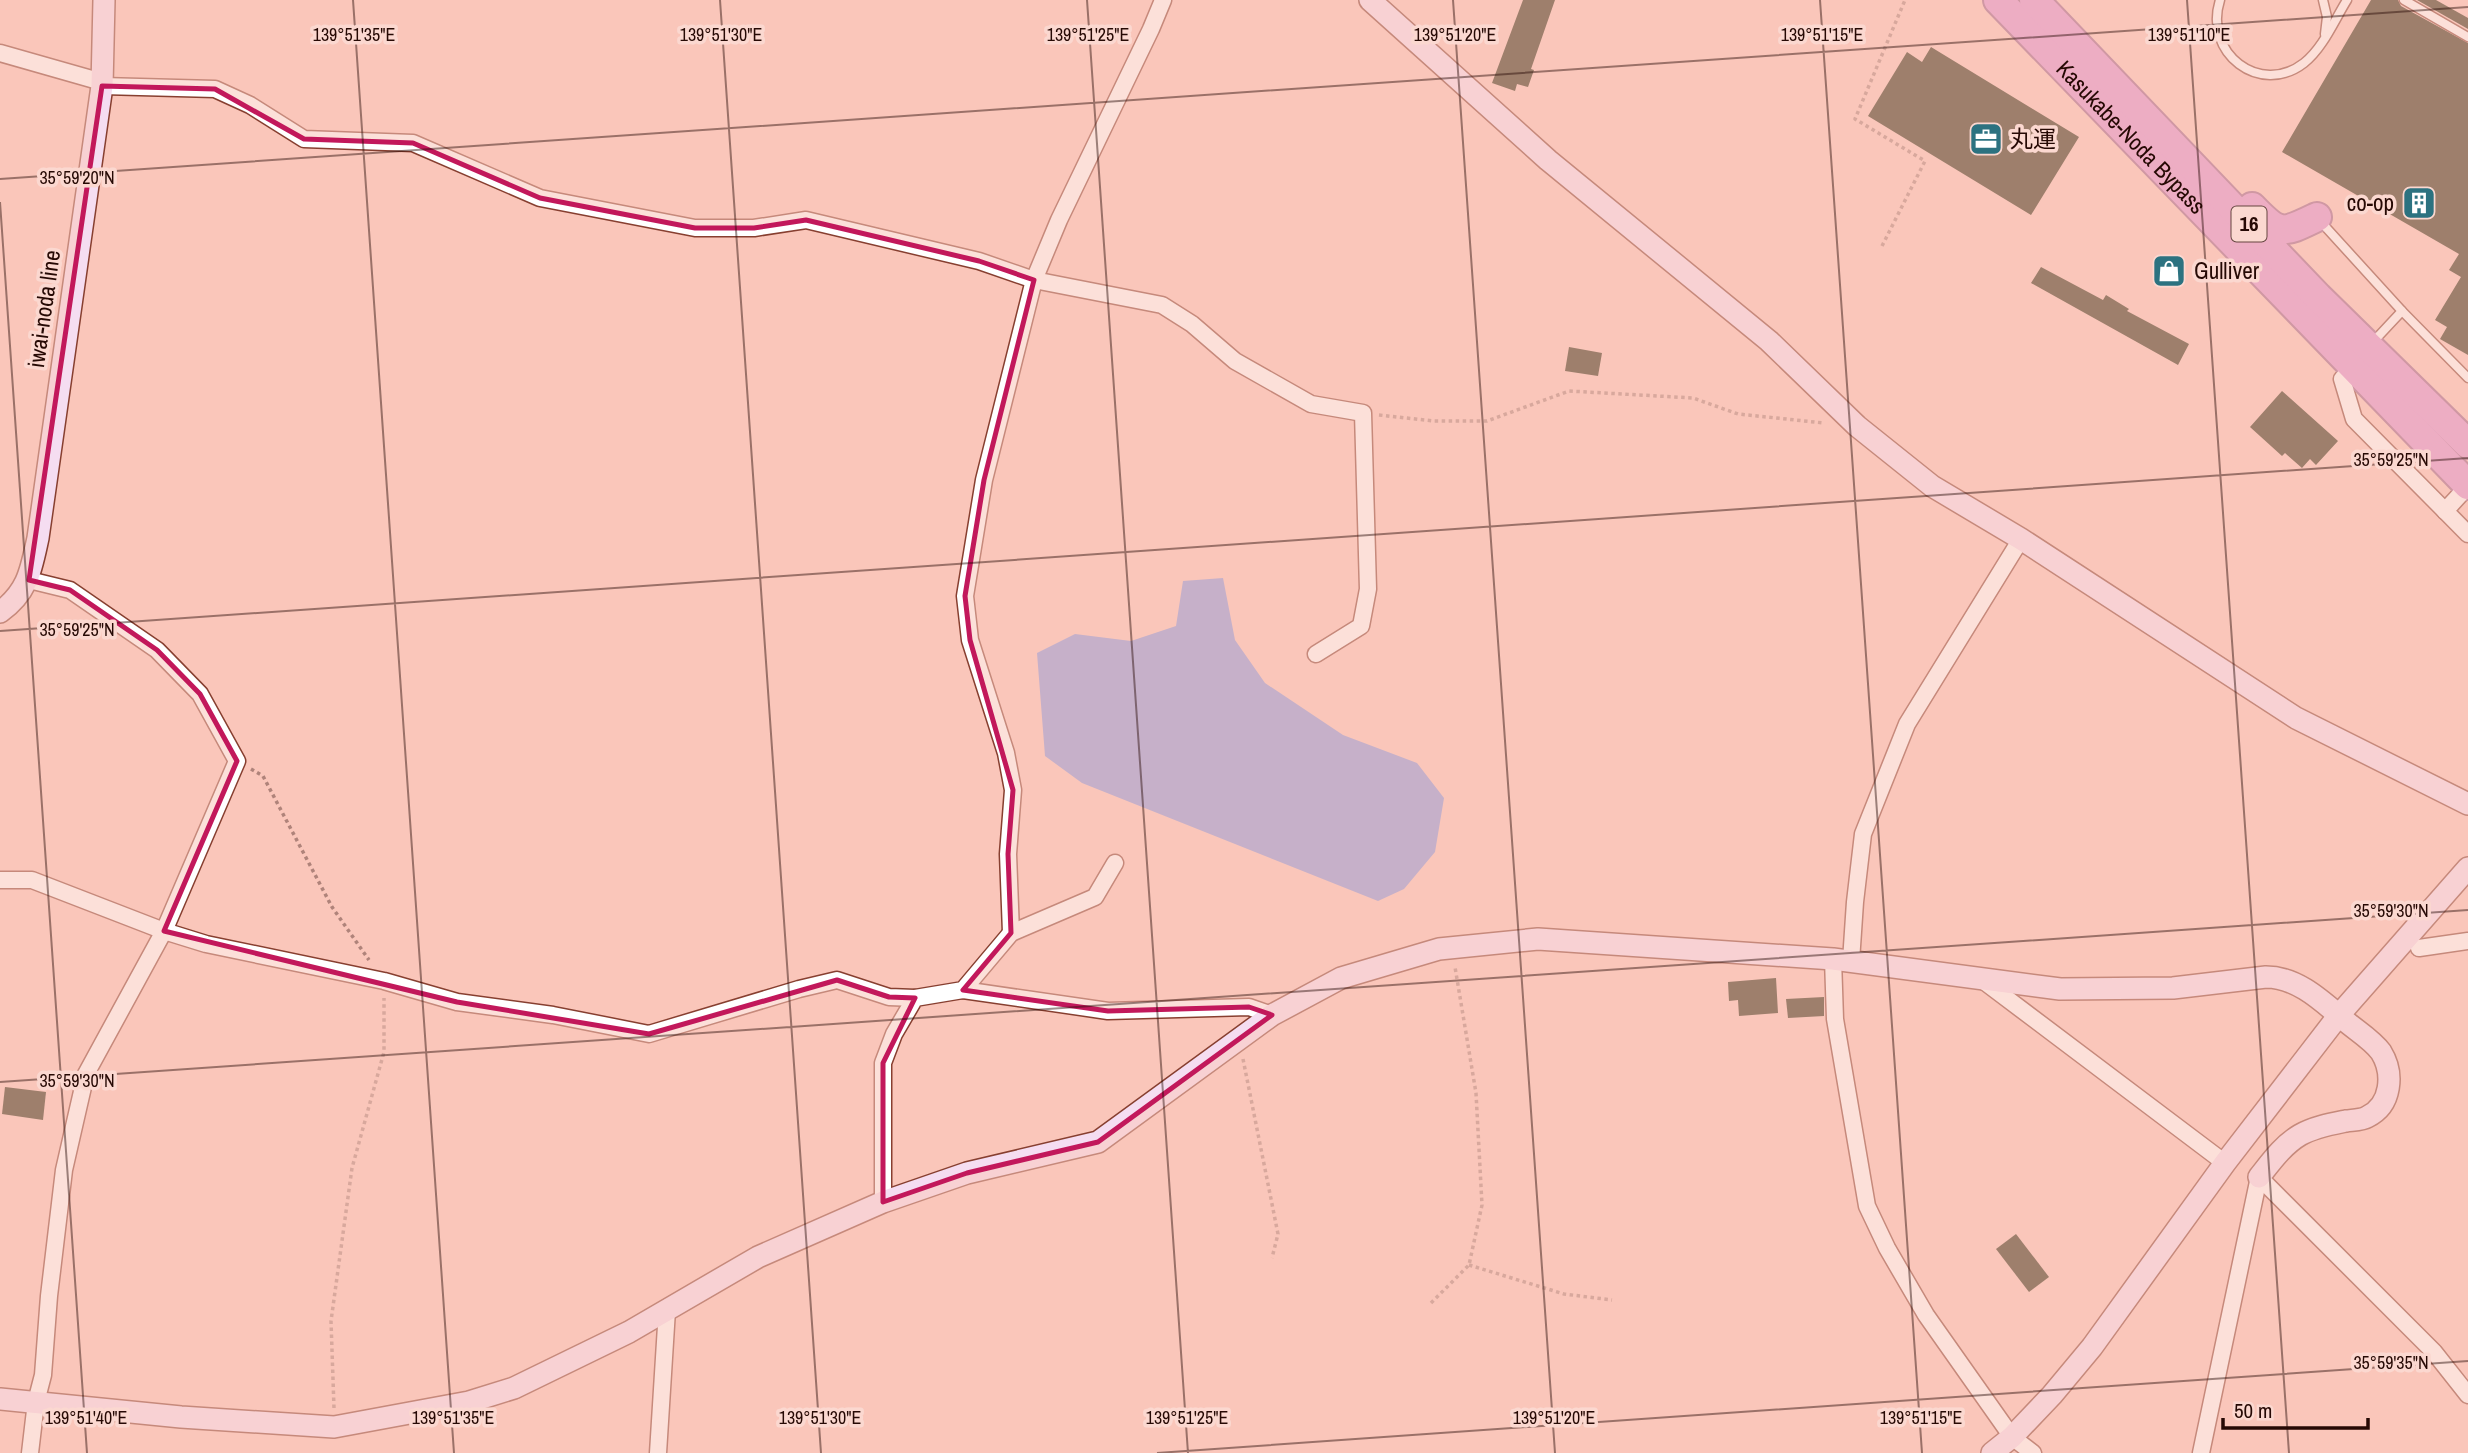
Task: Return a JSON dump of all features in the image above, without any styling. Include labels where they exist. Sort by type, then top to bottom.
[{"type":"highway","name":"Kasukabe-Noda Bypass","points":[[1998,0],[2361,357],[2468,444]]},
{"type":"highway","name":"Kasukabe-Noda Bypass","points":[[2034,0],[2318,297],[2361,357],[2468,486]]},
{"type":"highway","points":[[2166,138],[2230,184],[2269,225],[2280,230],[2290,230],[2316,217]]},
{"type":"street","name":"iwai-noda line","points":[[0,612],[11,604],[29,580],[38,538],[102,84],[104,0]]},
{"type":"street","points":[[1011,933],[1008,854],[1013,790],[1006,753],[970,640],[965,596],[984,480],[1034,280],[1059,219],[1163,0]]},
{"type":"street","points":[[1370,0],[1548,160],[1769,341],[1857,426],[1932,485],[2021,539],[2296,718],[2468,804]]},
{"type":"street","points":[[0,53],[102,84],[215,89],[250,106],[304,139],[413,143],[540,198],[695,228],[754,228],[806,220],[979,261],[1034,280],[1162,305],[1192,324],[1235,361],[1311,404],[1363,413],[1368,589],[1361,626],[1316,654]]},
{"type":"street","points":[[2361,357],[2342,379],[2354,419],[2468,534]]},
{"type":"street","points":[[2445,511],[2468,486]]},
{"type":"street","points":[[2021,539],[1907,724],[1863,834],[1835,1019],[1867,1206],[1887,1248],[1926,1315],[2012,1437],[2032,1453]]},
{"type":"street","points":[[29,580],[71,590],[157,650],[200,694],[237,761],[164,931],[86,1074],[64,1170],[48,1296],[43,1375],[36,1402],[30,1453]]},
{"type":"street","points":[[963,990],[1011,933],[1095,897],[1115,863]]},
{"type":"street","points":[[1992,1453],[2012,1437],[2052,1395],[2092,1347],[2225,1163],[2339,1015],[2468,869]]},
{"type":"street","points":[[0,880],[32,880],[164,931],[206,944],[384,981],[457,1002],[553,1015],[649,1034],[837,980],[889,997],[915,998],[963,990],[1108,1011],[1249,1007],[1272,1015]]},
{"type":"street","points":[[0,1399],[181,1417],[334,1427],[469,1402],[514,1388],[629,1332],[758,1257],[883,1202],[967,1173],[1098,1142],[1272,1015],[1340,978],[1439,949],[1538,939],[1842,960],[2060,989],[2173,988],[2279,977],[2292,981],[2339,1015],[2380,1051],[2388,1068],[2390,1086],[2383,1105],[2367,1118],[2324,1125],[2299,1136],[2278,1154],[2259,1177],[2201,1453]]},
{"type":"street","points":[[2419,948],[2468,942]]},
{"type":"street","points":[[1980,978],[2225,1163]]},
{"type":"street","points":[[883,1202],[883,1063],[894,1034],[915,998]]},
{"type":"street","points":[[2259,1177],[2434,1352],[2468,1395]]},
{"type":"street","points":[[658,1453],[667,1310]]},
{"type":"lane","points":[[2220,0],[2216,17],[2217,34],[2225,51],[2239,65],[2261,74],[2281,74],[2303,63],[2321,43],[2347,0]]},
{"type":"lane","points":[[2321,43],[2327,18],[2323,0]]},
{"type":"lane","points":[[2404,0],[2468,37]]},
{"type":"lane","points":[[2316,217],[2402,311],[2468,377]]},
{"type":"lane","points":[[2361,357],[2402,311]]},
{"type":"path","points":[[1882,246],[1924,161],[1855,119],[1905,0]]},
{"type":"path","points":[[1363,413],[1434,421],[1486,421],[1569,391],[1693,398],[1738,414],[1857,426]]},
{"type":"path","points":[[237,761],[263,776],[332,907],[384,981],[384,1052],[352,1168],[331,1321],[334,1427]]},
{"type":"path","points":[[1431,1303],[1469,1265],[1482,1205],[1477,1107],[1452,947]]},
{"type":"path","points":[[1239,1040],[1278,1234],[1272,1258]]},
{"type":"path","points":[[1469,1265],[1564,1294],[1612,1300]]},
{"type":"highlighted area","points":[[102,86],[215,89],[304,139],[413,143],[540,198],[695,228],[754,228],[806,220],[979,261],[1034,280],[984,480],[965,596],[970,640],[1013,790],[1008,854],[1011,933],[963,990],[1108,1011],[1249,1007],[1272,1015],[1098,1142],[967,1173],[883,1202],[883,1063],[915,998],[889,997],[837,980],[649,1034],[457,1002],[164,931],[237,761],[200,694],[157,650],[70,590],[29,580]]},
{"type":"shaded area","points":[[1223,578],[1235,640],[1265,683],[1343,735],[1417,763],[1444,798],[1435,852],[1404,889],[1378,901],[1082,783],[1045,756],[1037,653],[1075,634],[1131,641],[1176,626],[1183,581]]},
{"type":"building","points":[[1523,0],[1555,0],[1531,69],[1534,70],[1528,87],[1517,84],[1515,91],[1492,83]]},
{"type":"building","name":"co-op","points":[[2371,0],[2398,0],[2401,6],[2468,43],[2468,355],[2440,339],[2447,327],[2435,320],[2461,277],[2449,270],[2459,254],[2282,152]]},
{"type":"building","points":[[2417,0],[2436,0],[2468,18],[2468,29]]},
{"type":"building","points":[[1931,47],[2079,137],[2031,215],[1868,116],[1907,52],[1922,62]]},
{"type":"building","points":[[2041,267],[2103,300],[2106,295],[2129,309],[2127,311],[2189,344],[2178,365],[2031,283]]},
{"type":"building","points":[[1569,347],[1602,353],[1598,376],[1565,371]]},
{"type":"building","points":[[2282,391],[2338,441],[2316,465],[2310,459],[2302,468],[2285,453],[2282,456],[2250,427]]},
{"type":"building","points":[[1776,978],[1778,1013],[1739,1016],[1738,1000],[1729,1001],[1728,982]]},
{"type":"building","points":[[1824,997],[1824,1016],[1788,1018],[1786,999]]},
{"type":"building","points":[[5,1087],[46,1092],[43,1120],[2,1114]]},
{"type":"building","points":[[2016,1234],[2049,1277],[2029,1292],[1996,1249]]},
{"type":"place","name":"丸運","points":[[1986,139]]},
{"type":"place","name":"co-op","points":[[2419,203]]},
{"type":"place","name":"Gulliver","points":[[2169,271]]}]
